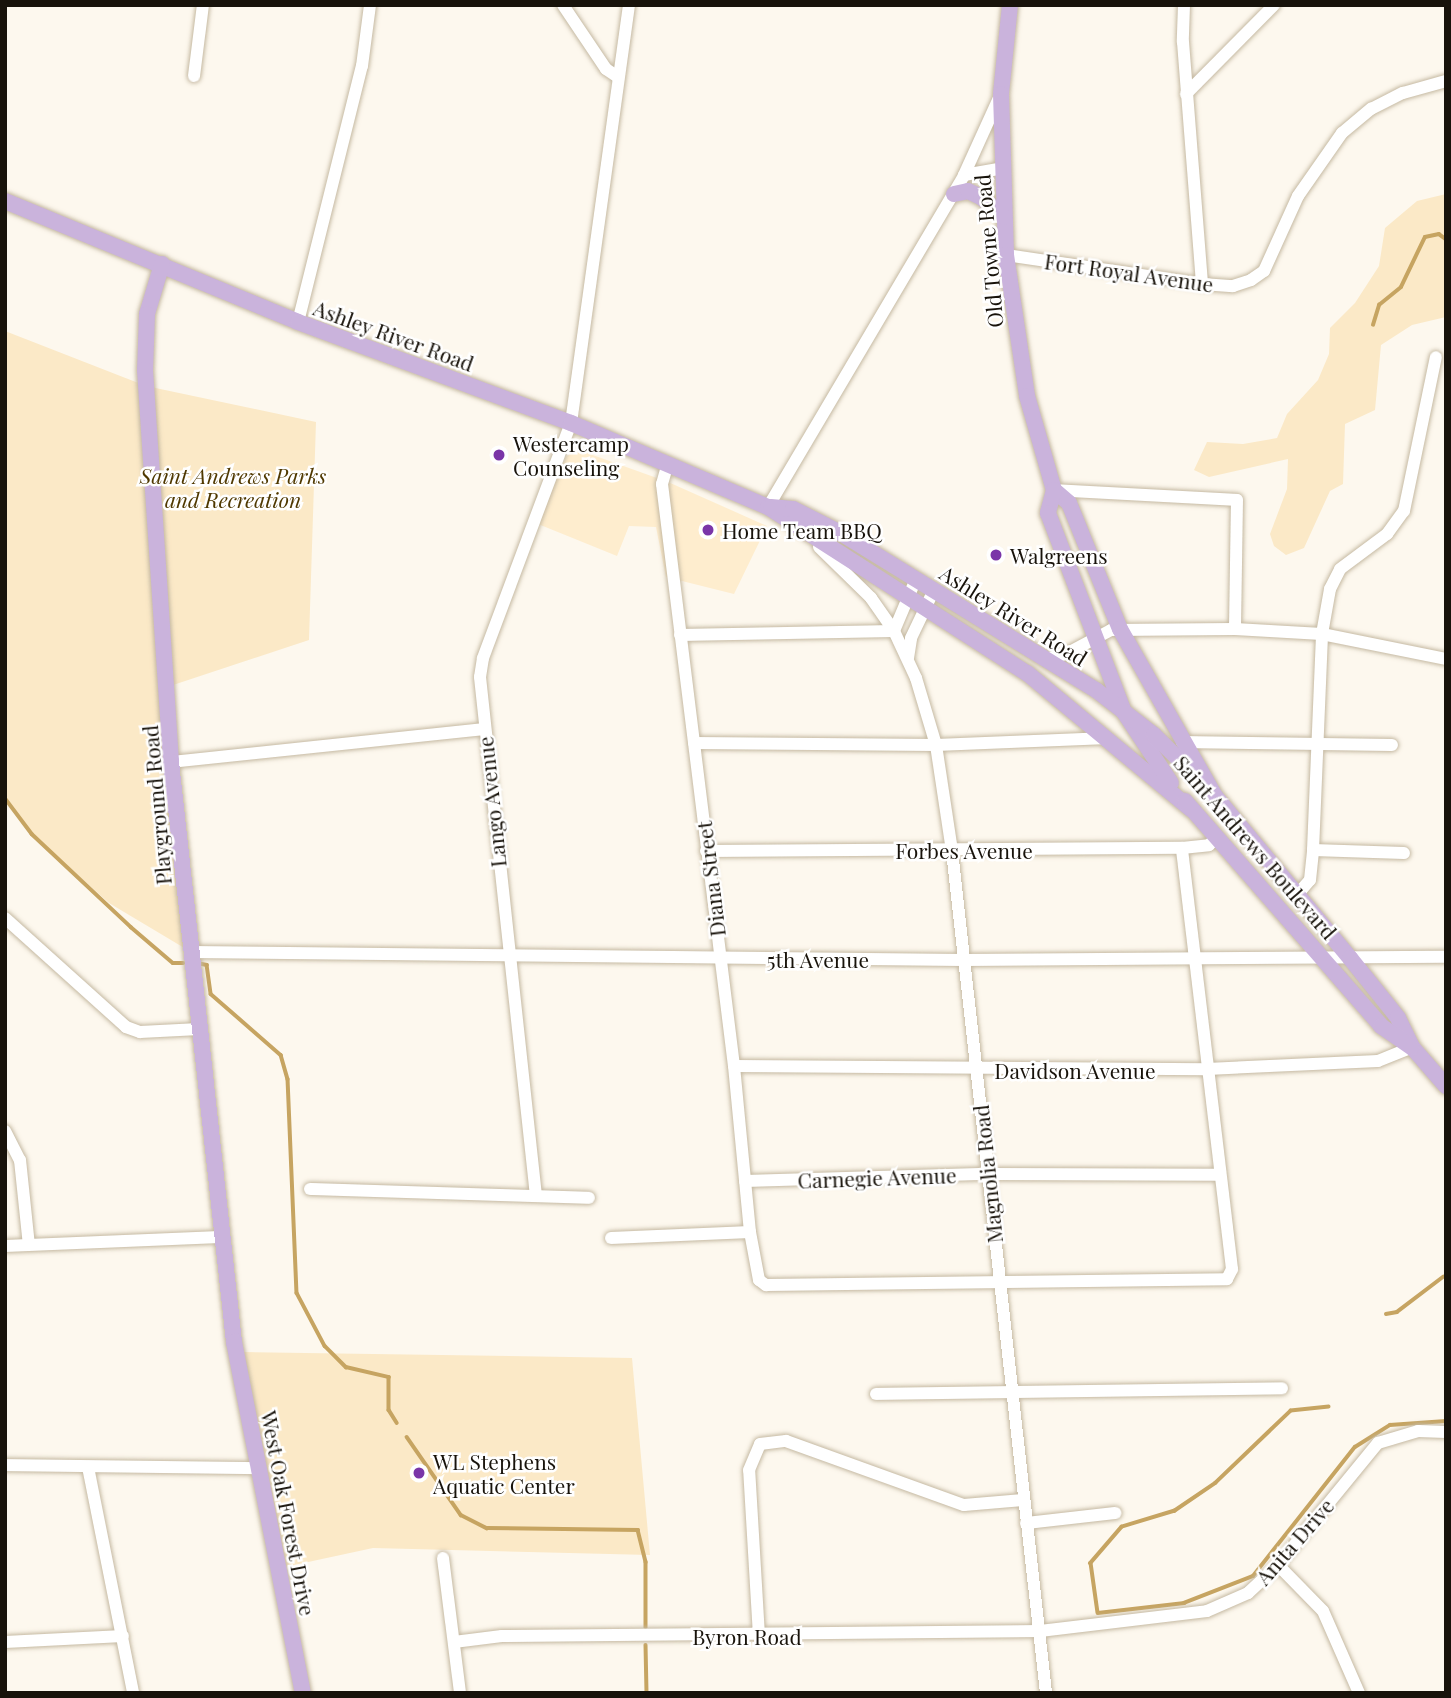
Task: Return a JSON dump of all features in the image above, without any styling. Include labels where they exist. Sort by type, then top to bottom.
[{"type":"main road","name":"Old Towne Road","points":[[1010,5],[1001,94],[1006,255],[1027,396],[1054,490]]},
{"type":"main road","points":[[954,194],[968,191],[981,197],[1004,217]]},
{"type":"main road","name":"Ashley River Road","points":[[5,201],[298,322],[571,423],[768,507],[1027,673],[1191,809]]},
{"type":"main road","name":"Playground Road","points":[[162,264],[147,314],[145,370],[171,762],[220,1237],[234,1342]]},
{"type":"main road","name":"Saint Andrews Boulevard","points":[[1412,1047],[1381,1027],[1324,958],[1191,809],[1124,712],[1048,513],[1054,490],[1069,503],[1120,629],[1215,796],[1398,1018],[1412,1047],[1446,1086]]},
{"type":"main road","name":"Ashley River Road","points":[[768,507],[793,509],[916,579],[1044,659],[1124,712],[1215,796]]},
{"type":"main road","name":"West Oak Forest Drive","points":[[234,1342],[303,1693]]},
{"type":"street","points":[[194,76],[204,5]]},
{"type":"street","points":[[298,322],[362,66],[370,5]]},
{"type":"street","points":[[563,5],[606,69],[618,76]]},
{"type":"street","name":"Lango Avenue","points":[[536,1196],[483,729],[483,658],[571,423],[629,5]]},
{"type":"street","points":[[1184,5],[1186,94],[1202,284]]},
{"type":"street","points":[[1186,94],[1274,5]]},
{"type":"street","name":"Fort Royal Avenue","points":[[1006,255],[1202,284],[1233,286],[1264,271],[1298,196],[1342,133],[1381,104],[1446,82]]},
{"type":"street","points":[[768,507],[954,194],[1001,94]]},
{"type":"street","points":[[964,175],[1002,168]]},
{"type":"street","points":[[1296,896],[1310,880],[1314,850],[1322,634],[1330,589],[1340,569],[1387,534],[1404,511],[1436,357]]},
{"type":"street","name":"Diana Street","points":[[668,463],[662,484],[734,1066],[750,1232],[759,1280],[774,1286],[998,1282]]},
{"type":"street","points":[[1054,490],[1237,500],[1235,629]]},
{"type":"street","name":"Magnolia Road","points":[[768,507],[840,564],[894,631],[908,658],[936,745],[952,851],[998,1282],[1046,1693]]},
{"type":"street","points":[[680,635],[894,631],[916,579]]},
{"type":"street","points":[[908,658],[934,590]]},
{"type":"street","points":[[1044,659],[1066,654],[1096,637],[1120,629],[1235,629],[1322,634],[1446,659]]},
{"type":"street","points":[[171,762],[483,729]]},
{"type":"street","points":[[694,743],[936,745],[1108,738]]},
{"type":"street","points":[[1182,742],[1318,741],[1392,745]]},
{"type":"street","name":"Forbes Avenue","points":[[706,852],[1182,849],[1209,845],[1217,837]]},
{"type":"street","points":[[998,1282],[1227,1279],[1232,1269],[1192,960],[1182,849]]},
{"type":"street","points":[[1314,850],[1404,853]]},
{"type":"street","points":[[5,918],[126,1027],[140,1032],[199,1029]]},
{"type":"street","name":"5th Avenue","points":[[191,952],[508,953],[719,959],[963,960],[1446,957]]},
{"type":"street","name":"Davidson Avenue","points":[[734,1066],[975,1070],[1207,1069],[1378,1061],[1412,1047]]},
{"type":"street","points":[[5,1131],[20,1160],[29,1245]]},
{"type":"street","name":"Carnegie Avenue","points":[[745,1181],[988,1174],[1219,1175]]},
{"type":"street","points":[[310,1189],[589,1198]]},
{"type":"street","points":[[611,1238],[750,1232]]},
{"type":"street","points":[[5,1245],[220,1237]]},
{"type":"street","points":[[876,1394],[1282,1388]]},
{"type":"street","name":"Anita Drive","points":[[1040,1631],[1207,1611],[1248,1593],[1278,1565],[1378,1443],[1418,1430],[1446,1432]]},
{"type":"street","points":[[759,1636],[748,1470],[760,1444],[786,1441],[964,1506],[1023,1500]]},
{"type":"street","points":[[5,1465],[258,1468]]},
{"type":"street","points":[[88,1467],[133,1693]]},
{"type":"street","points":[[1026,1523],[1115,1513]]},
{"type":"street","points":[[443,1558],[460,1693]]},
{"type":"street","points":[[1278,1565],[1323,1611],[1359,1693]]},
{"type":"street","name":"Byron Road","points":[[454,1642],[502,1636],[759,1636],[1040,1631]]},
{"type":"street","points":[[5,1642],[123,1636]]},
{"type":"shaded area","points":[[576,449],[668,482],[767,526],[734,594],[666,577],[656,527],[629,526],[617,556],[538,524],[566,457]]},
{"type":"green space","points":[[1446,194],[1446,317],[1412,325],[1381,345],[1375,410],[1345,424],[1343,484],[1330,491],[1304,548],[1286,555],[1274,546],[1270,534],[1287,489],[1288,459],[1209,477],[1194,470],[1207,442],[1243,444],[1277,438],[1287,414],[1318,380],[1329,354],[1330,328],[1355,303],[1379,266],[1385,228],[1417,201]]},
{"type":"green space","name":"Saint Andrews Parks and Recreation","points":[[5,331],[146,386],[316,422],[309,640],[167,687],[191,952],[109,903],[32,834],[5,798]]},
{"type":"green space","points":[[244,1352],[632,1358],[650,1555],[373,1548],[285,1567]]},
{"type":"waterway","points":[[1373,325],[1379,305],[1401,287],[1425,237],[1439,234],[1446,239]]},
{"type":"waterway","points":[[5,798],[32,834],[131,927],[173,963],[183,963]]},
{"type":"waterway","points":[[202,964],[207,965],[211,994],[281,1055],[288,1079],[297,1293],[325,1346],[346,1367],[389,1377],[389,1410],[397,1423]]},
{"type":"waterway","points":[[1386,1314],[1397,1312],[1443,1277]]},
{"type":"waterway","points":[[1329,1407],[1291,1411],[1216,1483],[1175,1511],[1122,1527],[1091,1563],[1098,1613],[1184,1603],[1253,1576],[1355,1447],[1390,1425],[1446,1421]]},
{"type":"waterway","points":[[407,1437],[461,1515],[487,1528],[638,1530],[646,1562],[646,1627]]},
{"type":"waterway","points":[[646,1645],[647,1693]]},
{"type":"place","name":"Westercamp Counseling","points":[[499,455]]},
{"type":"place","name":"Home Team BBQ","points":[[708,530]]},
{"type":"place","name":"Walgreens","points":[[996,555]]},
{"type":"place","name":"WL Stephens Aquatic Center","points":[[419,1473]]}]
